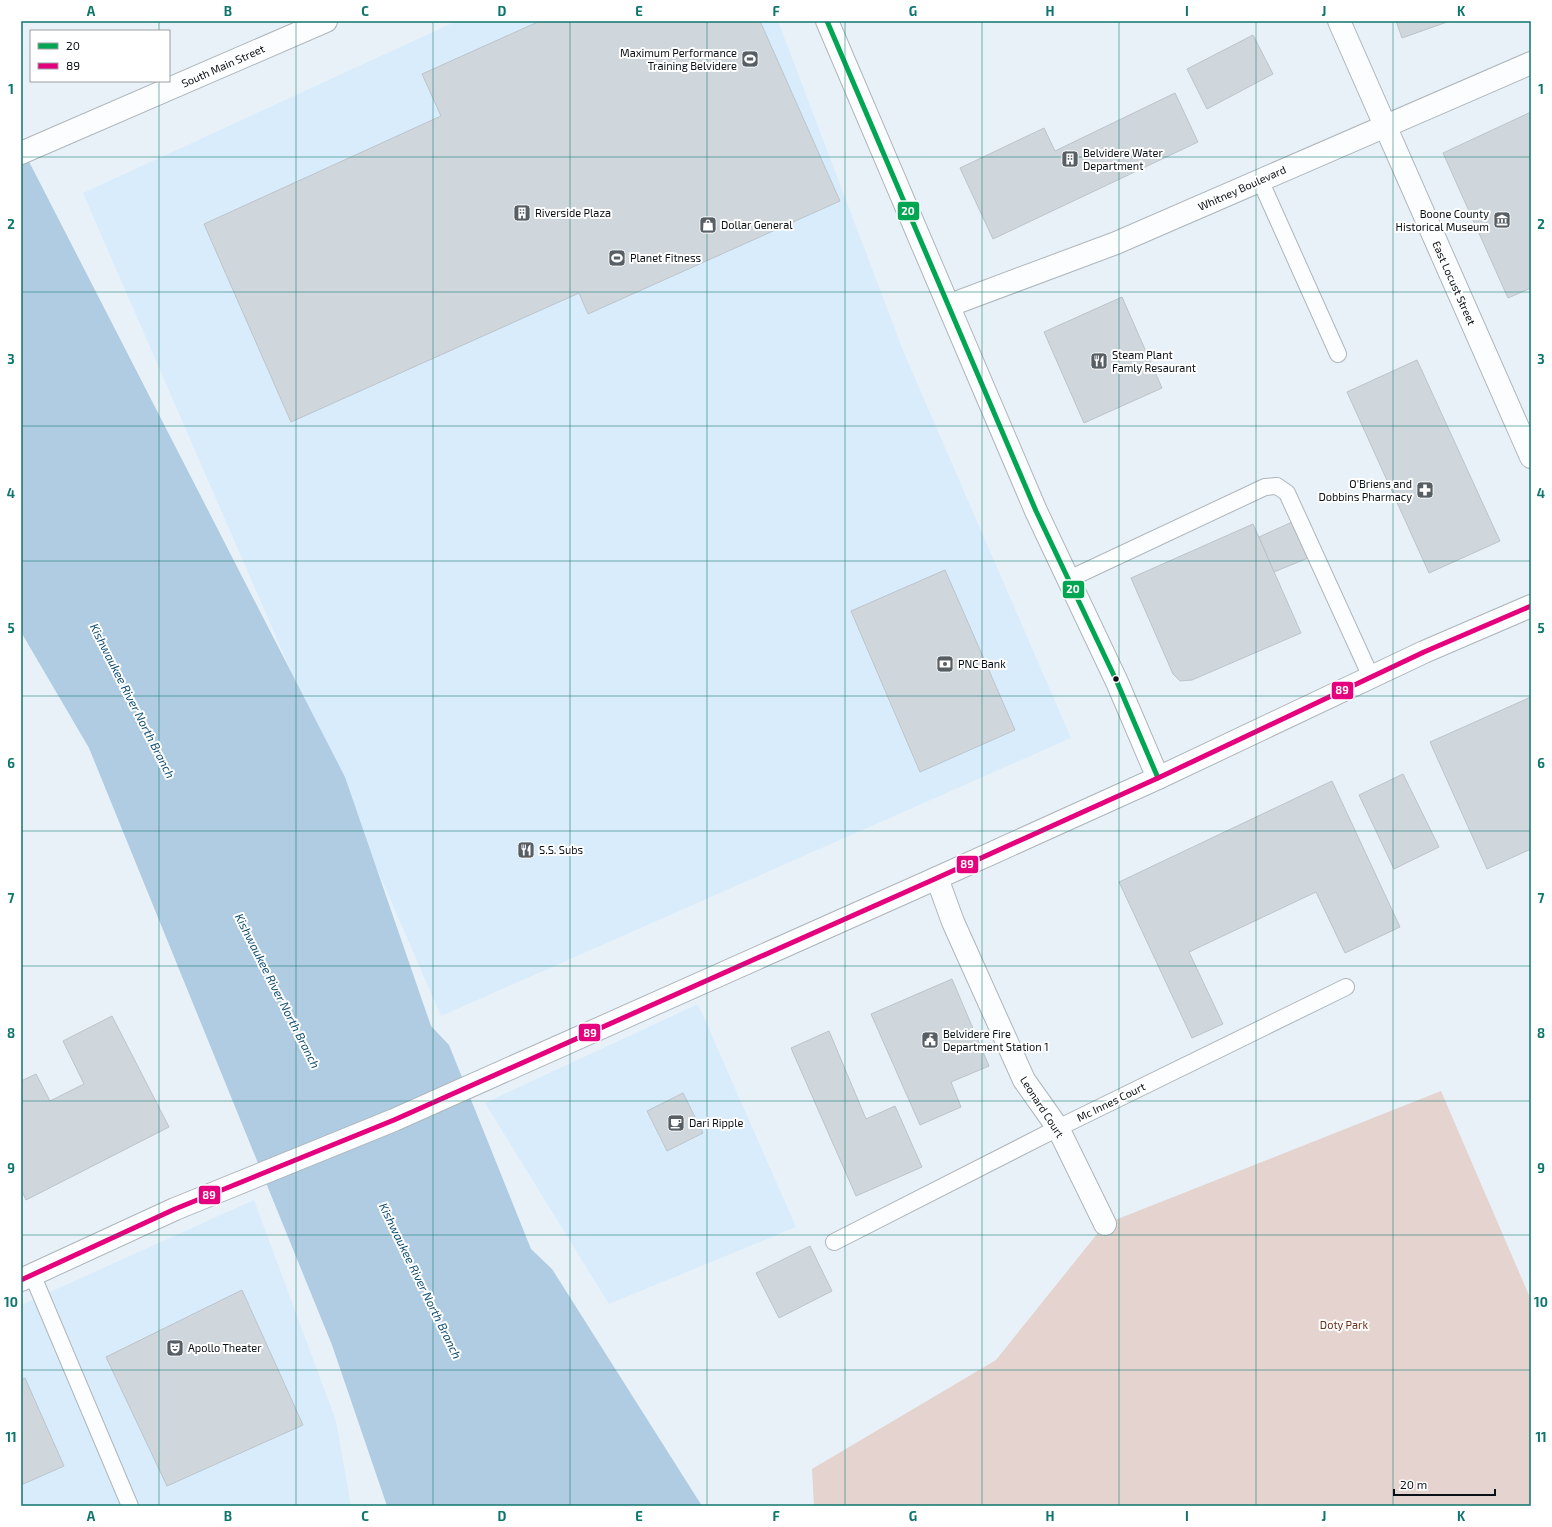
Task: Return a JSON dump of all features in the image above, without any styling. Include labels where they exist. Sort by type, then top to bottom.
[{"type":"street","name":"South Main Street","points":[[21,153],[326,21]]},
{"type":"street","points":[[827,21],[950,305],[1036,511],[1117,682],[1158,778]]},
{"type":"street","name":"East Locust Street","points":[[1339,21],[1531,457]]},
{"type":"street","name":"Whitney Boulevard","points":[[950,305],[1116,243],[1385,125],[1531,63]]},
{"type":"street","points":[[27,1277],[175,1209],[394,1120],[1158,778],[1424,652],[1531,606]]},
{"type":"street","name":"Leonard Court","points":[[936,878],[953,922],[1024,1080],[1058,1128],[1105,1224]]},
{"type":"lane","points":[[1260,180],[1338,354]]},
{"type":"lane","points":[[1069,579],[1265,487],[1277,486],[1287,493],[1371,677]]},
{"type":"lane","name":"Mc Innes Court","points":[[834,1242],[1058,1128],[1346,987]]},
{"type":"lane","points":[[27,1277],[130,1506]]},
{"type":"shaded area","points":[[457,21],[778,21],[904,353],[1071,738],[441,1016],[83,193]]},
{"type":"shaded area","points":[[698,1004],[796,1227],[609,1304],[485,1103]]},
{"type":"shaded area","points":[[254,1200],[336,1421],[351,1506],[21,1506],[21,1305]]},
{"type":"green space","name":"Doty Park","points":[[1441,1091],[1531,1300],[1531,1506],[814,1506],[812,1469],[996,1360],[1105,1224]]},
{"type":"water","name":"Kishwaukee River North Branch","points":[[21,146],[345,777],[431,1026],[449,1045],[531,1249],[552,1269],[702,1506],[387,1506],[332,1345],[89,748],[21,632]]},
{"type":"building","name":"Riverside Plaza","points":[[540,21],[760,21],[840,201],[588,314],[579,293],[291,422],[204,224],[441,116],[422,74]]},
{"type":"building","points":[[1396,21],[1447,21],[1447,22],[1402,38]]},
{"type":"building","points":[[1253,35],[1273,74],[1207,109],[1187,69]]},
{"type":"building","name":"Belvidere Water Department","points":[[1175,93],[1198,142],[993,239],[960,168],[1044,128],[1055,151]]},
{"type":"building","name":"Boone County Historical Museum","points":[[1531,112],[1531,288],[1508,298],[1443,153]]},
{"type":"building","points":[[1122,297],[1162,388],[1084,423],[1044,332]]},
{"type":"building","points":[[1417,360],[1500,541],[1429,573],[1347,392]]},
{"type":"building","points":[[1292,522],[1308,558],[1274,572],[1259,537]]},
{"type":"building","points":[[1253,524],[1301,633],[1192,680],[1180,681],[1173,674],[1131,578]]},
{"type":"building","points":[[945,570],[1015,730],[920,772],[851,611]]},
{"type":"building","points":[[1531,697],[1531,849],[1487,869],[1430,742]]},
{"type":"building","points":[[1403,774],[1439,847],[1394,869],[1359,795]]},
{"type":"building","points":[[1332,781],[1400,927],[1345,953],[1316,892],[1189,952],[1223,1024],[1192,1038],[1119,882]]},
{"type":"building","name":"Belvidere Fire Department Station 1","points":[[952,979],[989,1066],[951,1082],[961,1107],[920,1125],[871,1014]]},
{"type":"building","points":[[112,1016],[169,1127],[26,1200],[21,1189],[21,1081],[36,1074],[50,1101],[84,1084],[63,1041]]},
{"type":"building","points":[[829,1031],[866,1119],[895,1106],[922,1167],[856,1196],[791,1048]]},
{"type":"building","name":"Dari Ripple","points":[[683,1093],[703,1133],[667,1151],[647,1111]]},
{"type":"building","points":[[810,1246],[832,1291],[779,1318],[756,1273]]},
{"type":"building","points":[[242,1290],[303,1425],[167,1486],[106,1357]]},
{"type":"building","points":[[25,1378],[64,1466],[21,1485],[21,1380]]},
{"type":"transit line","name":"20","points":[[827,21],[1036,511],[1117,682],[1158,778]]},
{"type":"transit line","name":"89","points":[[21,1280],[175,1209],[394,1120],[937,878],[1158,778],[1424,652],[1531,606]]},
{"type":"place","name":"Maximum Performance Training Belvidere","points":[[750,59]]},
{"type":"place","name":"Belvidere Water Department","points":[[1070,159]]},
{"type":"place","name":"Riverside Plaza","points":[[522,213]]},
{"type":"place","name":"Boone County Historical Museum","points":[[1502,220]]},
{"type":"place","name":"Dollar General","points":[[708,225]]},
{"type":"place","name":"Planet Fitness","points":[[617,258]]},
{"type":"place","name":"Steam Plant Famly Resaurant","points":[[1099,361]]},
{"type":"place","name":"O'Briens and Dobbins Pharmacy","points":[[1425,490]]},
{"type":"place","name":"PNC Bank","points":[[945,664]]},
{"type":"place","name":"S.S. Subs","points":[[526,850]]},
{"type":"place","name":"Belvidere Fire Department Station 1","points":[[930,1040]]},
{"type":"place","name":"Dari Ripple","points":[[676,1123]]},
{"type":"place","name":"Apollo Theater","points":[[175,1348]]}]
